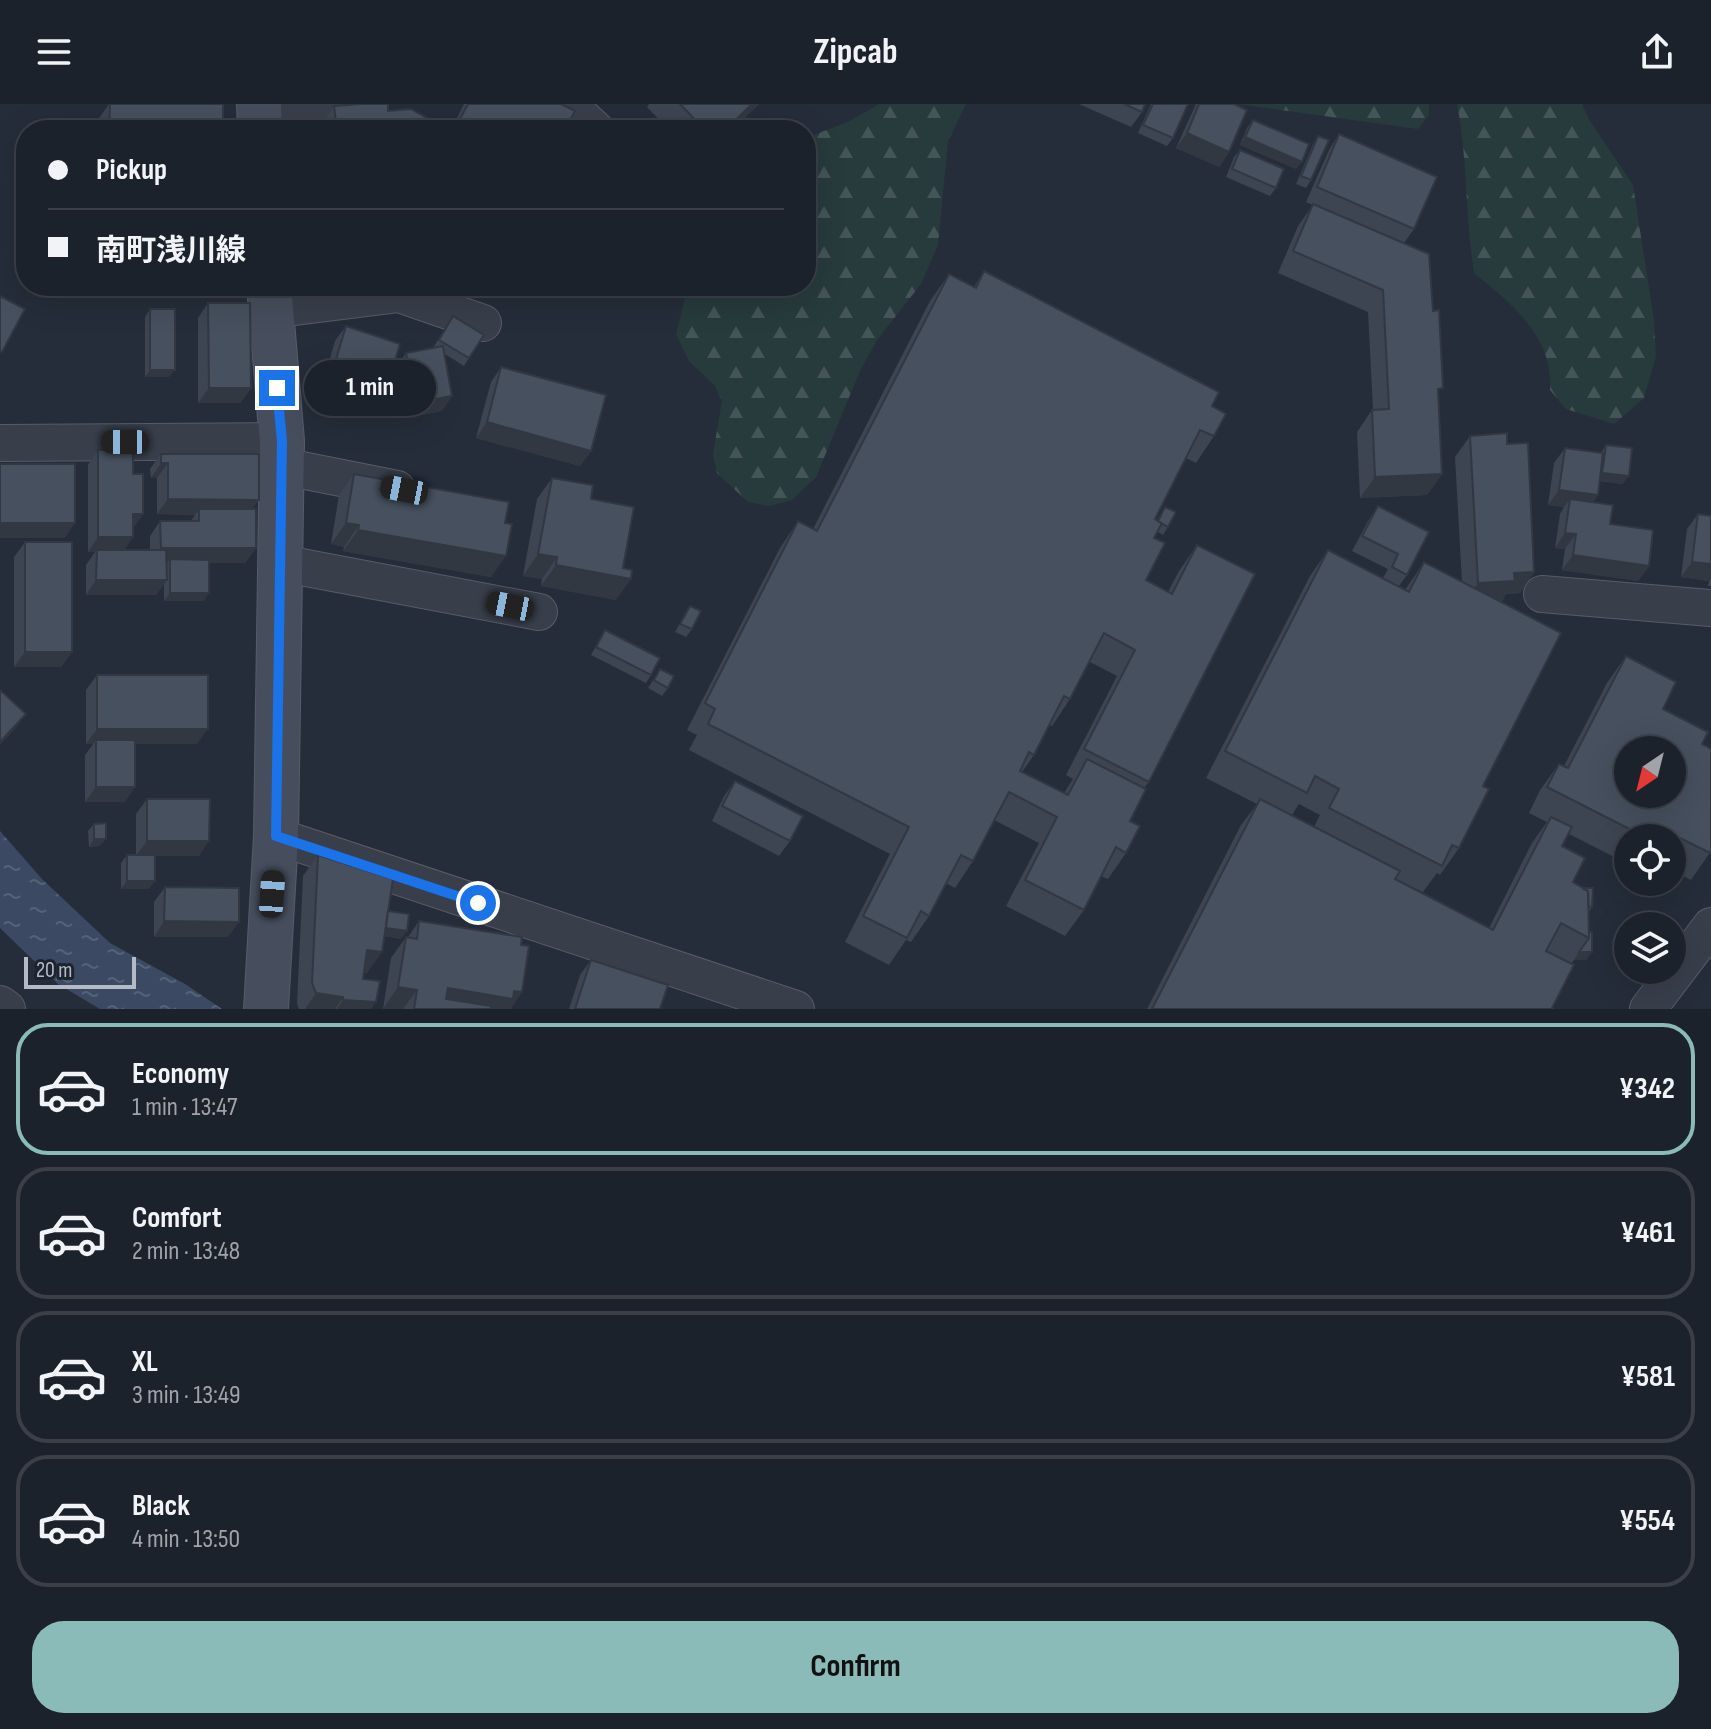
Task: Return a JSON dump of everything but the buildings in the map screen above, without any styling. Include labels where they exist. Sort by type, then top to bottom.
[{"type":"street","points":[[259,115],[330,104]]},
{"type":"street","points":[[568,104],[585,120]]},
{"type":"street","points":[[266,1004],[276,836],[281,453],[270,298],[334,296]]},
{"type":"street","points":[[405,296],[483,323]]},
{"type":"street","points":[[0,443],[281,453],[435,496]]},
{"type":"street","points":[[280,563],[539,612]]},
{"type":"street","points":[[1542,594],[1711,608]]},
{"type":"street","points":[[276,836],[796,1009]]},
{"type":"street","points":[[1648,1009],[1700,945],[1711,926]]},
{"type":"street","points":[[0,1004],[7,1009]]},
{"type":"green space","points":[[879,104],[966,104],[948,141],[938,245],[921,284],[877,340],[860,371],[816,477],[792,500],[769,506],[748,502],[717,473],[713,454],[722,401],[715,386],[689,361],[676,334],[686,296],[816,296],[816,134],[850,121]]},
{"type":"green space","points":[[1238,104],[1429,104],[1429,115],[1418,129]]},
{"type":"green space","points":[[1457,104],[1582,104],[1633,185],[1654,320],[1656,356],[1644,398],[1614,424],[1566,409],[1550,390],[1545,354],[1527,323],[1502,296],[1474,273]]},
{"type":"water","points":[[0,831],[42,879],[110,943],[185,984],[222,1009],[100,1009],[58,984],[0,928]]},
{"type":"route","points":[[277,388],[282,441],[276,836],[478,903]]}]
